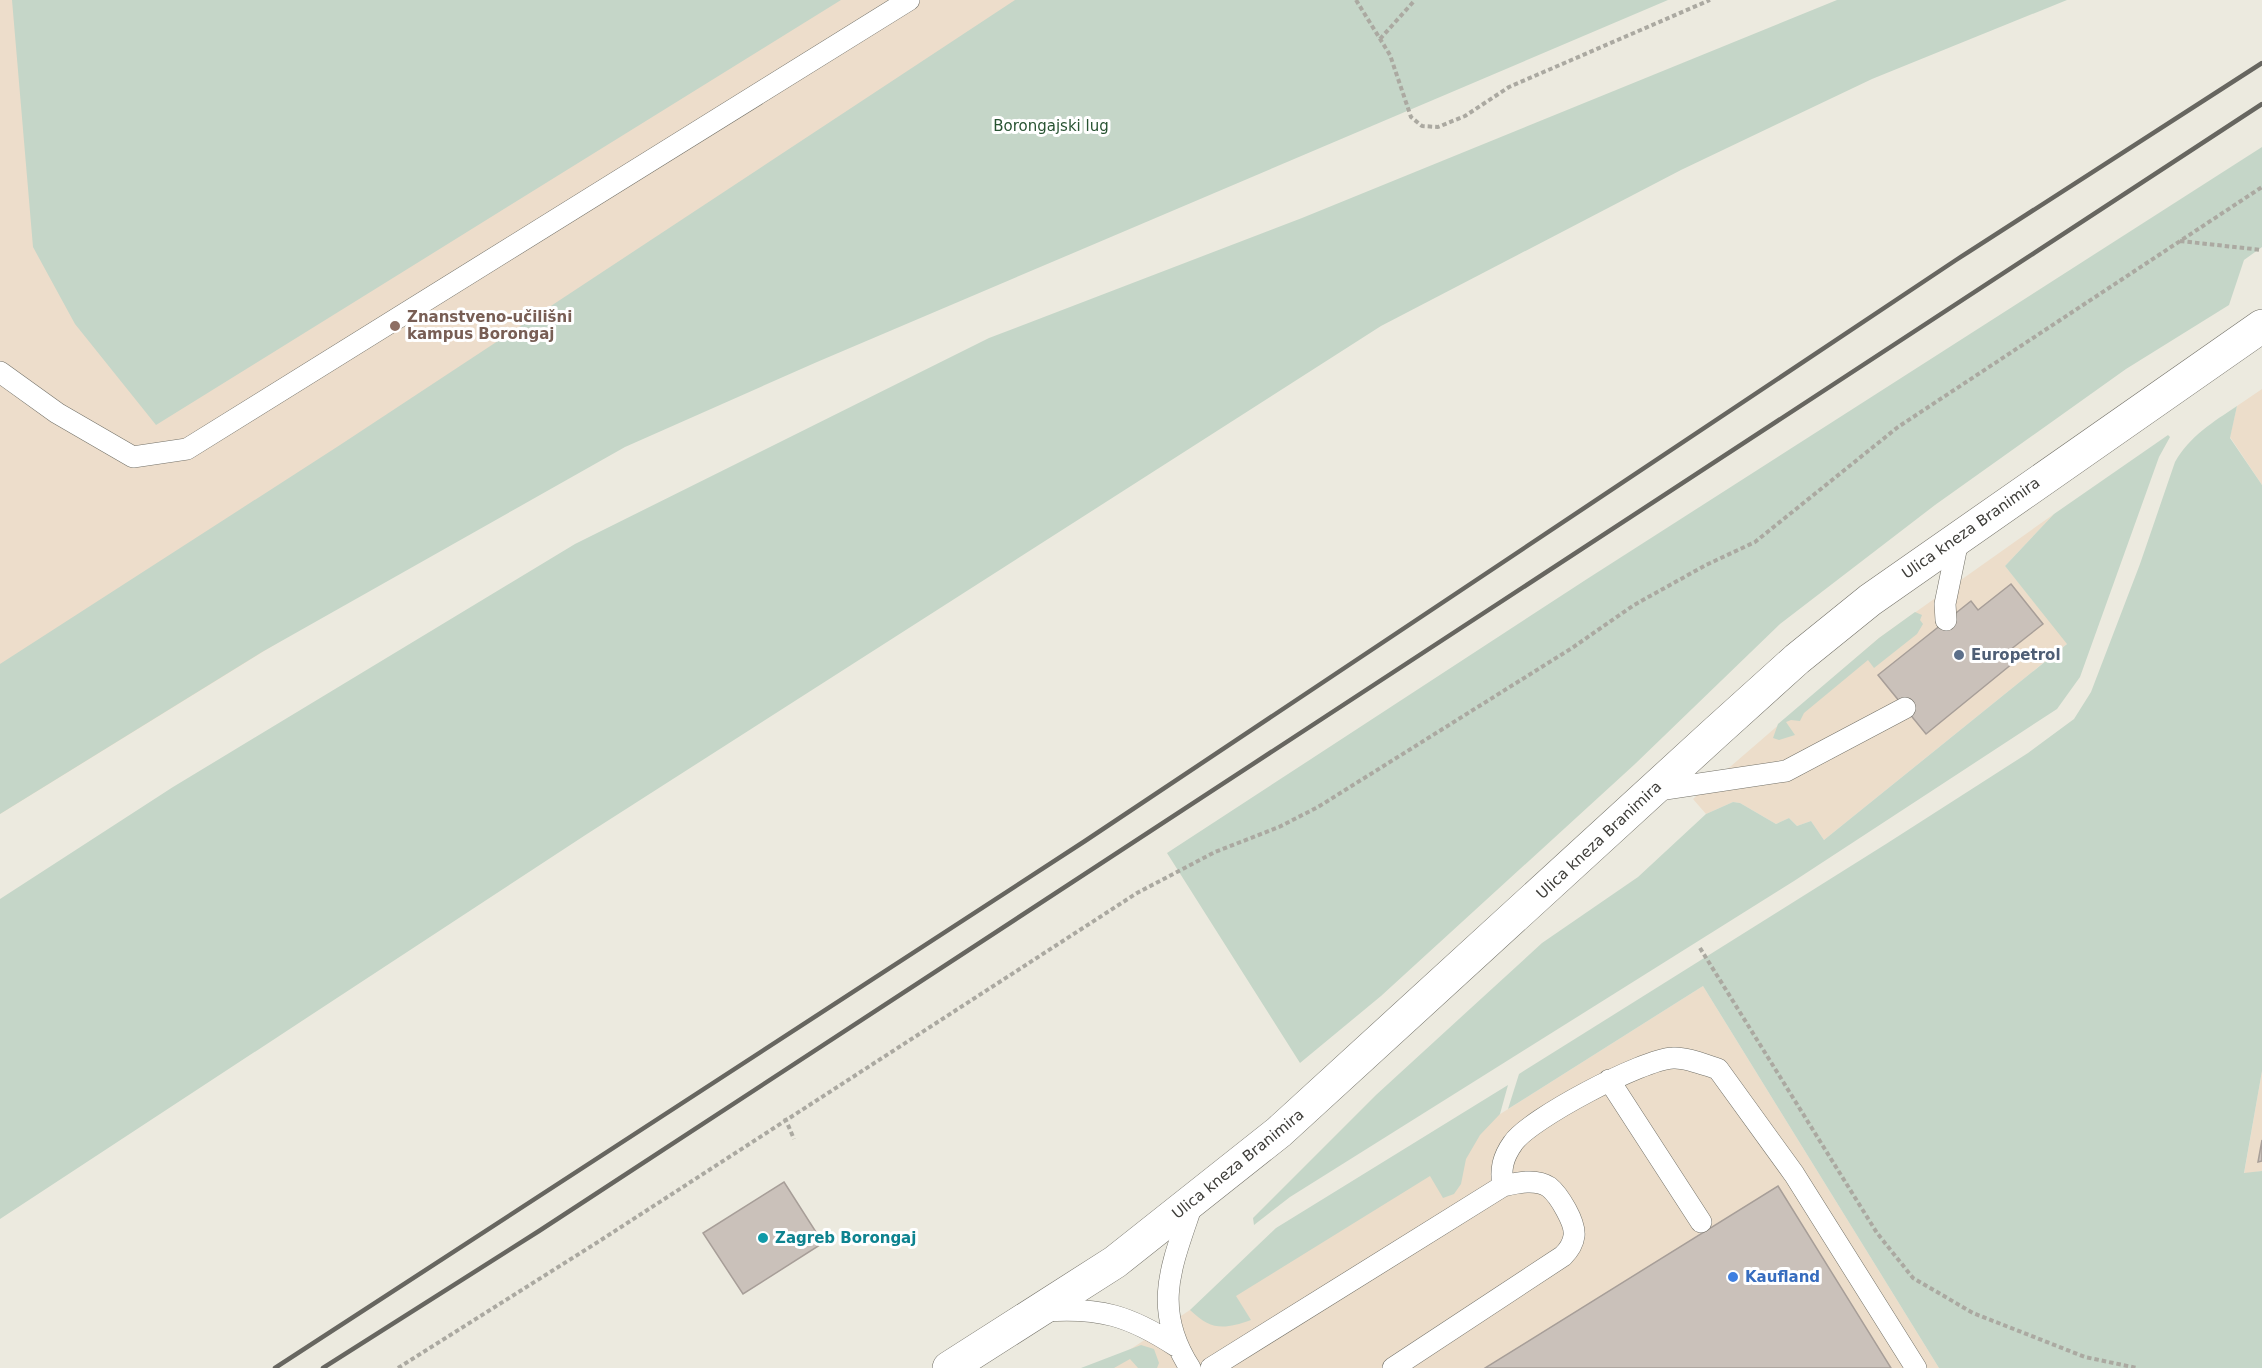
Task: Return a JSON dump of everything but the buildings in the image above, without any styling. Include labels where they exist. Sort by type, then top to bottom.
[{"type":"main road","name":"Ulica kneza Branimira","points":[[949,1368],[1114,1262],[1279,1132],[1797,659],[1870,600],[2262,326]]},
{"type":"lane","points":[[0,372],[57,413],[133,458],[187,449],[909,0]]},
{"type":"lane","points":[[1946,620],[1945,604],[1959,536]]},
{"type":"lane","points":[[1652,791],[1786,771],[1905,708]]},
{"type":"lane","points":[[1503,1186],[1503,1159],[1514,1141],[1533,1124],[1609,1080],[1673,1058],[1718,1068],[1794,1174],[1916,1368]]},
{"type":"lane","points":[[1609,1080],[1701,1222]]},
{"type":"lane","points":[[1211,1368],[1503,1186],[1536,1182],[1548,1186],[1570,1220],[1575,1234],[1571,1247],[1563,1256],[1393,1368]]},
{"type":"lane","points":[[1190,1368],[1176,1346],[1168,1313],[1168,1287],[1175,1256],[1193,1202]]},
{"type":"lane","points":[[1037,1311],[1069,1309],[1122,1317],[1145,1326],[1176,1346]]},
{"type":"path","points":[[1356,0],[1390,55],[1411,117],[1422,126],[1438,127],[1465,116],[1509,87],[1710,0]]},
{"type":"path","points":[[1380,39],[1415,0]]},
{"type":"path","points":[[398,1368],[601,1240],[1137,892],[1215,852],[1279,827],[1318,807],[1572,648],[1634,605],[1706,565],[1755,542],[1898,427],[2262,187]]},
{"type":"path","points":[[2179,241],[2262,250]]},
{"type":"path","points":[[1700,948],[1877,1233],[1913,1278],[1973,1313],[2085,1357],[2137,1368]]},
{"type":"path","points":[[786,1118],[794,1139]]},
{"type":"shaded area","name":"Znanstveno-učilišni kampus Borongaj","points":[[0,0],[1319,0],[0,814]]},
{"type":"shaded area","points":[[2262,389],[2262,485],[2230,437],[2237,406]]},
{"type":"shaded area","points":[[2054,514],[2005,566],[2068,643],[1824,840],[1811,821],[1797,826],[1789,818],[1776,824],[1740,803],[1733,802],[1706,814],[1693,799],[1879,638]]},
{"type":"shaded area","points":[[1703,986],[1939,1368],[1102,1368],[1190,1310]]},
{"type":"shaded area","points":[[2262,1071],[2262,1171],[2244,1174]]},
{"type":"green space","points":[[12,0],[841,0],[156,425],[75,324],[33,247]]},
{"type":"green space","name":"Borongajski lug","points":[[1015,0],[1668,0],[817,362],[625,447],[262,652],[0,814],[0,664],[340,445]]},
{"type":"green space","points":[[1837,0],[2067,0],[1872,79],[1681,170],[1381,326],[587,834],[0,1219],[0,899],[173,787],[575,544],[989,338],[1302,218]]},
{"type":"green space","points":[[2262,147],[2262,247],[2244,260],[2229,305],[2126,369],[1935,505],[1780,624],[1635,764],[1381,996],[1300,1063],[1167,853],[1587,579]]},
{"type":"green space","points":[[2237,406],[2230,438],[2262,485],[2262,1071],[2244,1173],[2262,1171],[2262,1368],[1939,1368],[1703,986],[1508,1109],[1519,1074],[1886,844],[2028,753],[2074,719],[2091,692],[2140,564],[2175,462],[2195,437]]},
{"type":"green space","points":[[2168,435],[2170,437],[2159,457],[2080,677],[2057,709],[1794,881],[1290,1197],[1254,1225],[1253,1218],[1376,1095],[1542,943],[1638,877],[1706,814],[1733,802],[1740,803],[1776,824],[1789,818],[1797,826],[1811,821],[1824,840],[2067,644],[2005,566],[2054,514]]},
{"type":"green space","points":[[1915,612],[1922,615],[1920,620],[1923,624],[1917,634],[1874,668],[1868,660],[1804,713],[1800,721],[1786,722],[1795,735],[1779,740],[1773,738],[1778,724],[1879,638]]},
{"type":"green space","points":[[1508,1085],[1500,1114],[1480,1135],[1466,1159],[1461,1184],[1454,1194],[1443,1198],[1430,1176],[1236,1296],[1251,1320],[1225,1327],[1211,1325],[1190,1310],[1276,1228]]},
{"type":"green space","points":[[1141,1345],[1154,1349],[1159,1363],[1157,1368],[1138,1368],[1130,1359],[1114,1368],[1081,1368]]},
{"type":"railway","points":[[275,1368],[1085,841],[1956,260],[2262,63]]},
{"type":"railway","points":[[323,1368],[539,1231],[2262,104]]},
{"type":"place","name":"Znanstveno-učilišni kampus Borongaj","points":[[395,326]]},
{"type":"place","name":"Europetrol","points":[[1959,655]]},
{"type":"place","name":"Zagreb Borongaj","points":[[763,1238]]},
{"type":"place","name":"Kaufland","points":[[1733,1277]]}]
